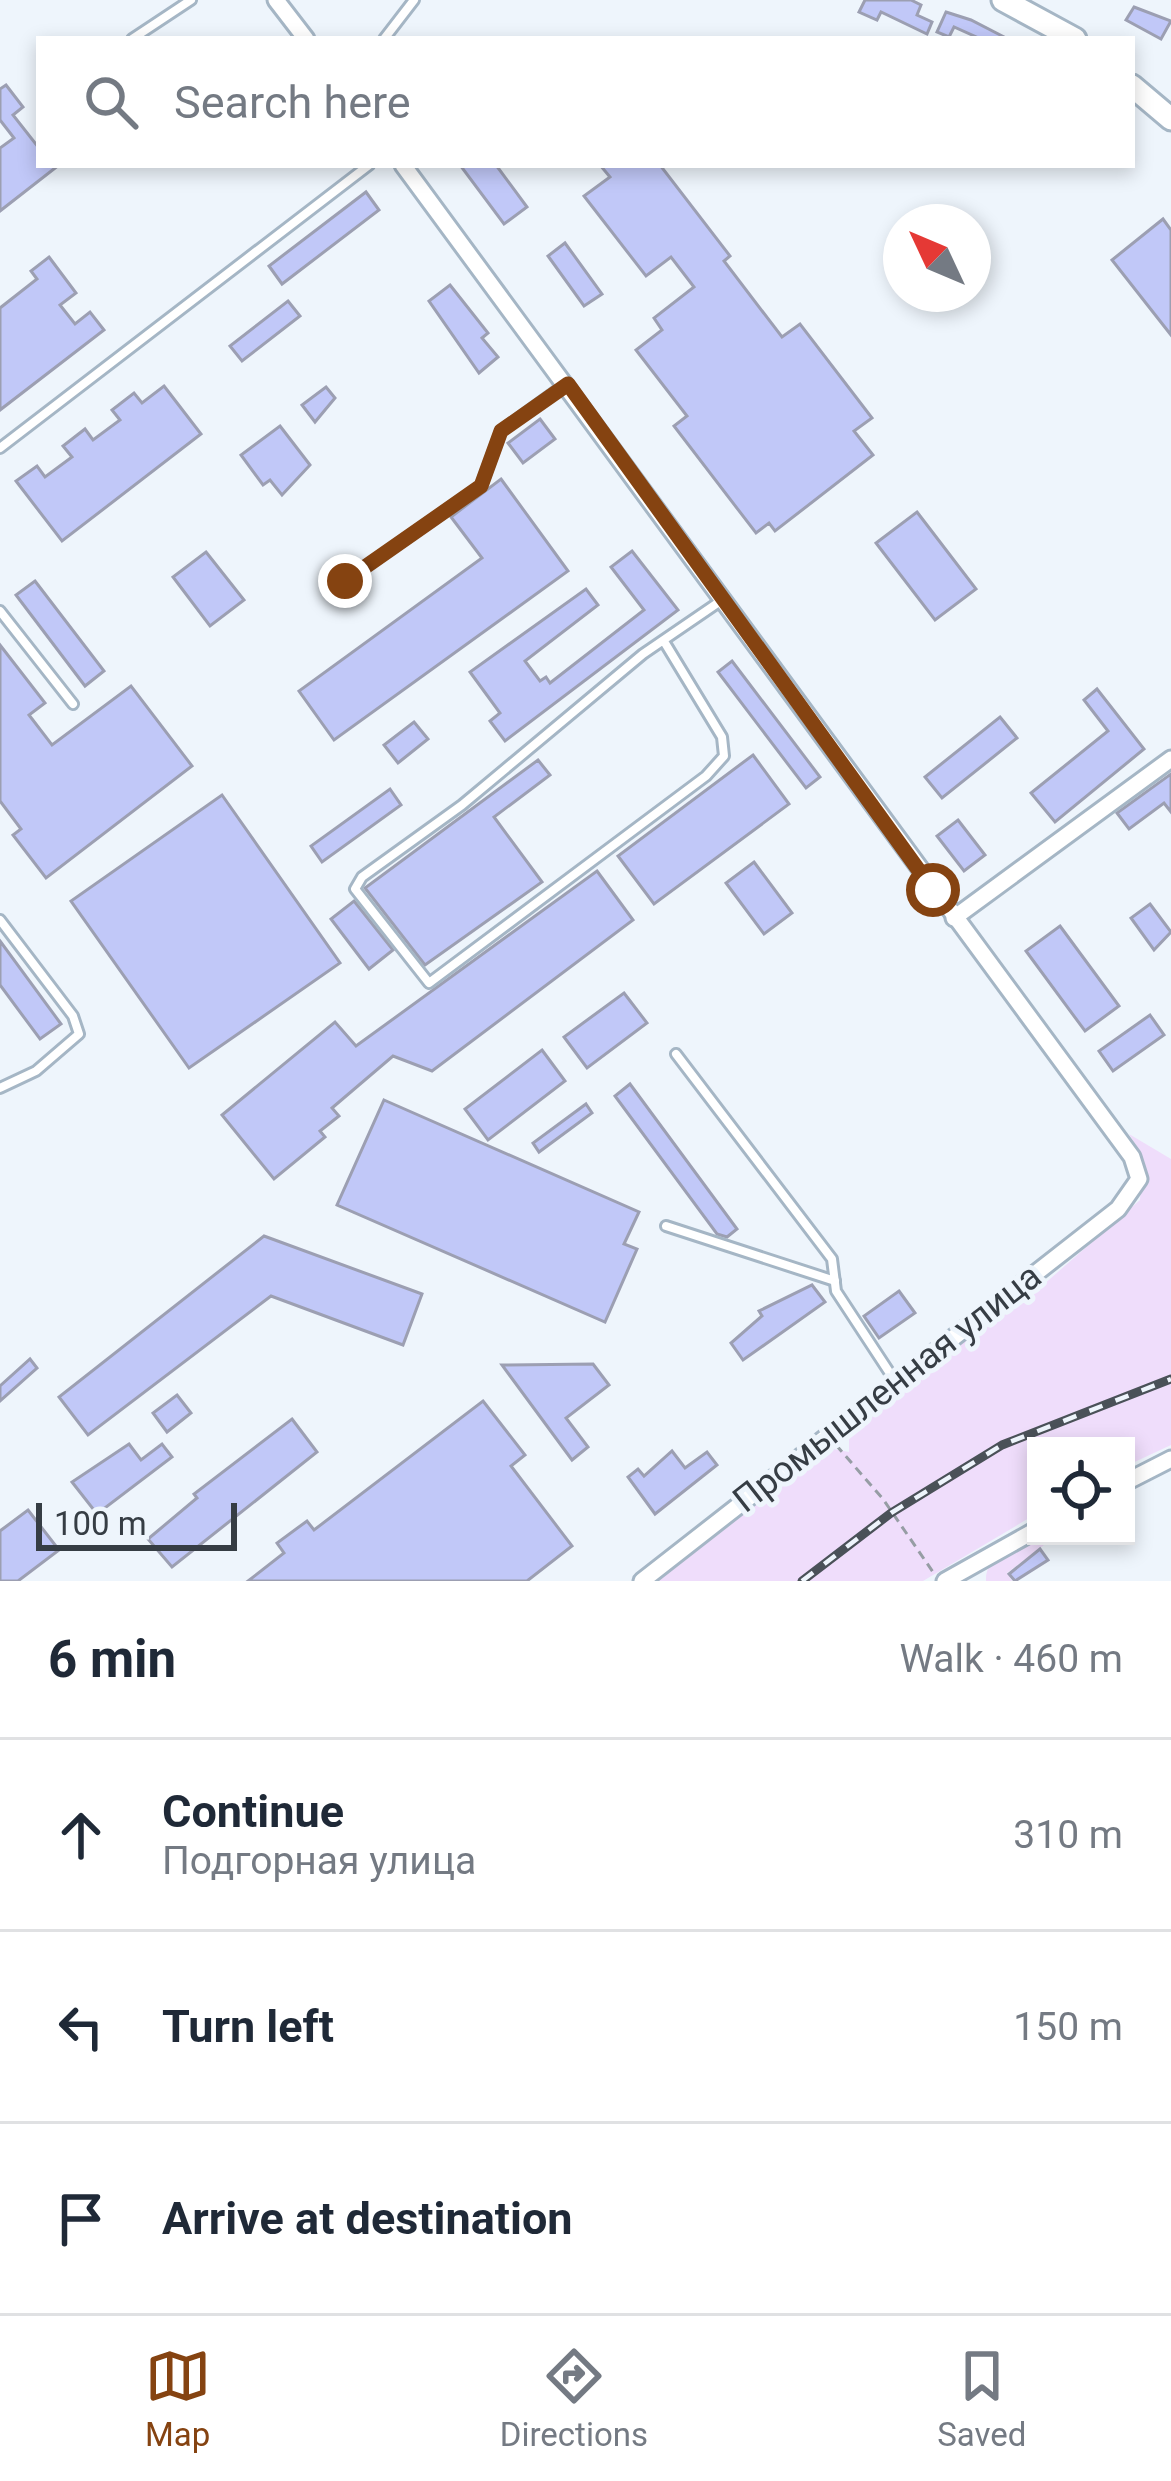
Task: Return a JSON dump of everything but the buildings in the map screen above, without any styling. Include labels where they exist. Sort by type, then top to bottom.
[{"type":"street","points":[[276,0],[304,36]]},
{"type":"street","points":[[1003,0],[1069,36]]},
{"type":"street","points":[[1135,89],[1171,119]]},
{"type":"street","points":[[406,168],[954,918],[1171,759]]},
{"type":"street","name":"Промышленная улица","points":[[642,1581],[1132,1195],[1139,1179],[1132,1157],[954,918]]},
{"type":"street","points":[[1135,1477],[1171,1459]]},
{"type":"street","points":[[943,1581],[972,1574],[1027,1536]]},
{"type":"lane","points":[[136,36],[191,0]]},
{"type":"lane","points":[[386,36],[414,0]]},
{"type":"lane","points":[[0,448],[365,168]]},
{"type":"lane","points":[[345,581],[481,486],[501,431],[568,384]]},
{"type":"lane","points":[[665,644],[722,737],[724,756],[706,776],[429,983],[355,889],[362,877],[462,805],[643,654],[665,644],[723,600]]},
{"type":"lane","points":[[0,611],[73,704]]},
{"type":"lane","points":[[0,920],[73,1016],[79,1034],[36,1071],[0,1088]]},
{"type":"lane","points":[[676,1054],[832,1259],[835,1281],[895,1381]]},
{"type":"lane","points":[[666,1226],[835,1281]]},
{"type":"path","points":[[828,1433],[849,1464],[884,1498],[943,1581]]},
{"type":"shaded area","points":[[1129,1134],[1171,1159],[1171,1445],[1135,1462],[1135,1437],[1027,1437],[1027,1519],[923,1581],[653,1581],[828,1448],[849,1452],[849,1436],[878,1400],[1026,1300],[1140,1200],[1142,1155]]},
{"type":"shaded area","points":[[1027,1540],[1027,1545],[1044,1545],[1007,1573],[1012,1581],[986,1581],[990,1564]]},
{"type":"railway","points":[[802,1581],[891,1513],[1002,1445],[1171,1379]]},
{"type":"route","points":[[345,581],[481,486],[501,431],[568,384],[933,890]]}]
